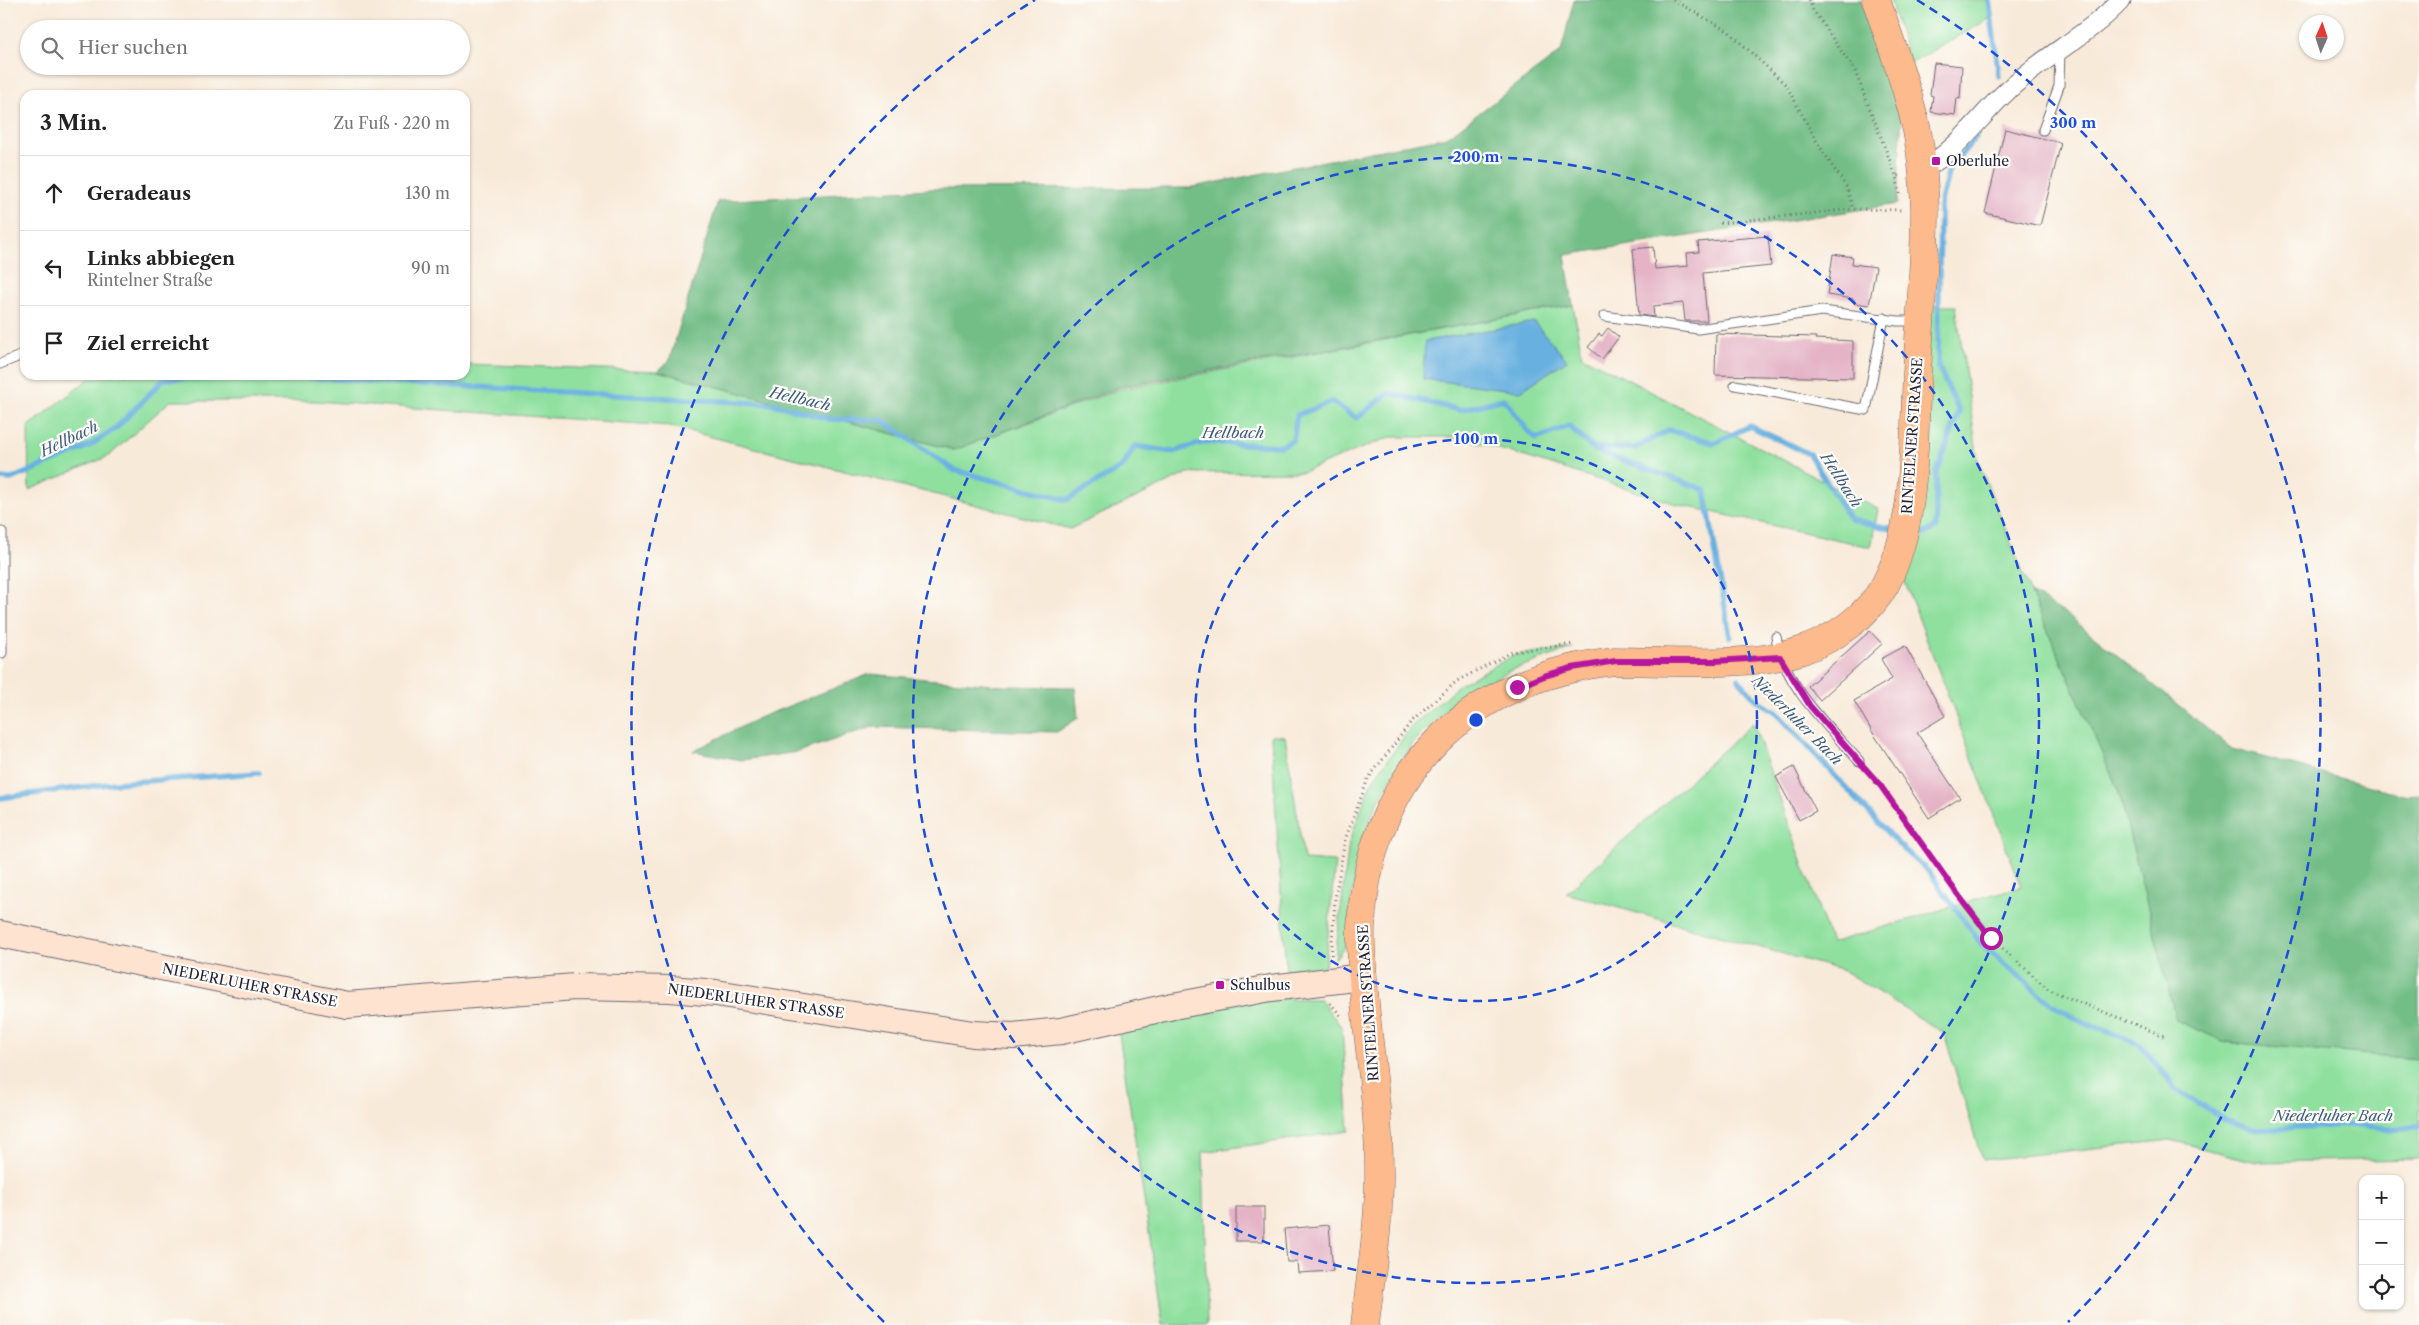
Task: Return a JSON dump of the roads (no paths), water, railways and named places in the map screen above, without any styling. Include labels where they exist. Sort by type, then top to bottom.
[{"type":"main road","name":"RINTELNER STRASSE","points":[[1365,1325],[1375,1241],[1379,1168],[1363,977],[1361,928],[1364,897],[1372,858],[1384,821],[1403,783],[1427,750],[1448,730],[1492,698],[1544,676],[1572,668],[1616,661],[1715,661],[1820,642],[1842,630],[1858,618],[1873,603],[1885,585],[1902,536],[1913,461],[1925,239],[1923,169],[1915,123],[1905,84],[1876,0]]},
{"type":"street","points":[[1923,169],[1941,160],[2007,90],[2105,17],[2121,0]]},
{"type":"street","name":"NIEDERLUHER STRASSE","points":[[0,934],[347,1005],[575,987],[671,989],[716,993],[973,1034],[1013,1036],[1061,1031],[1173,1006],[1271,988],[1363,977]]},
{"type":"lane","points":[[2043,130],[2059,86],[2060,50]]},
{"type":"lane","points":[[1604,316],[1698,329],[1822,311],[1920,321]]},
{"type":"lane","points":[[1736,385],[1866,410],[1884,318]]},
{"type":"lane","points":[[0,364],[20,356]]},
{"type":"lane","points":[[0,532],[2,532],[2,653],[0,653]]},
{"type":"lane","points":[[1770,651],[1810,706],[1859,760]]},
{"type":"water","points":[[1534,322],[1567,360],[1521,391],[1423,379],[1425,341]]},
{"type":"waterway","name":"Hellbach","points":[[1989,0],[1999,76]]},
{"type":"waterway","name":"Hellbach","points":[[1910,533],[1920,536],[1936,527],[1936,475],[1959,411],[1938,366],[1940,205],[1949,169],[1976,137]]},
{"type":"waterway","name":"Hellbach","points":[[0,478],[11,479],[89,446],[116,428],[163,380]]},
{"type":"waterway","name":"Hellbach","points":[[351,380],[774,404],[829,419],[882,420],[954,470],[1067,500],[1122,467],[1135,446],[1173,452],[1205,442],[1282,446],[1293,440],[1297,415],[1332,402],[1357,418],[1389,393],[1460,410],[1504,399],[1536,439],[1569,426],[1592,448],[1635,448],[1669,430],[1714,443],[1750,426],[1809,454],[1850,519],[1896,530]]},
{"type":"waterway","name":"Niederluher Bach","points":[[1595,450],[1705,490],[1730,637]]},
{"type":"waterway","name":"Niederluher Bach","points":[[1738,679],[1758,701],[1776,712],[1898,844],[1929,872],[1982,945],[2049,1002],[2074,1018],[2141,1045],[2177,1090],[2223,1119],[2250,1129],[2352,1125],[2385,1129],[2419,1127]]},
{"type":"waterway","points":[[0,798],[115,783],[259,773]]},
{"type":"place","name":"Oberluhe","points":[[1936,161]]},
{"type":"place","name":"Schulbus","points":[[1220,985]]}]
